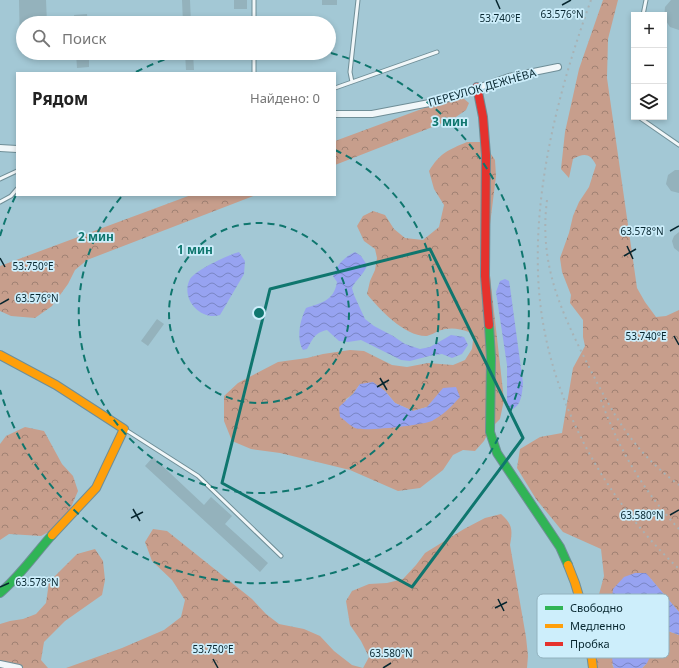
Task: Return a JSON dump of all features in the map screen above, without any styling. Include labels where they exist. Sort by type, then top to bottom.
[{"type":"street","name":"ПЕРЕУЛОК ДЕЖНЁВА","points":[[336,114],[372,114],[440,101],[509,77],[558,67]]},
{"type":"street","points":[[477,87],[483,117],[486,155],[485,276],[491,358],[490,432],[497,453],[560,547],[578,594]]},
{"type":"street","points":[[0,148],[16,149]]},
{"type":"street","points":[[0,355],[56,385],[124,429],[96,488],[34,555],[13,582],[0,593]]},
{"type":"street","points":[[592,658],[593,668]]},
{"type":"street","points":[[0,664],[19,668]]},
{"type":"lane","points":[[254,0],[254,16]]},
{"type":"lane","points":[[352,82],[350,72],[358,0]]},
{"type":"lane","points":[[644,12],[646,0]]},
{"type":"lane","points":[[336,88],[437,52]]},
{"type":"lane","points":[[254,60],[254,72]]},
{"type":"lane","points":[[643,120],[679,145]]},
{"type":"lane","points":[[0,179],[16,171]]},
{"type":"lane","points":[[0,202],[11,196],[16,190]]},
{"type":"lane","points":[[124,429],[198,476],[281,556]]},
{"type":"highlighted area","points":[[430,249],[523,438],[412,587],[222,483],[270,289]]},
{"type":"green space","points":[[603,0],[618,0],[608,39],[607,78],[637,288],[656,317],[666,316],[679,310],[679,612],[669,600],[669,594],[663,594],[651,579],[638,594],[599,594],[604,576],[601,549],[563,532],[536,499],[517,468],[520,449],[540,437],[562,433],[573,368],[585,346],[583,337],[583,320],[570,303],[571,295],[562,272],[560,258],[569,233],[573,216],[579,202],[589,187],[596,165],[589,156],[584,155],[573,159],[569,178],[561,169],[565,132],[579,69]]},
{"type":"green space","points":[[454,97],[463,98],[469,103],[466,110],[453,119],[336,165],[336,141]]},
{"type":"green space","points":[[467,142],[483,142],[495,160],[496,176],[487,249],[504,400],[500,419],[490,429],[484,441],[475,451],[463,450],[453,455],[443,470],[420,488],[398,491],[350,470],[280,453],[251,449],[232,441],[224,421],[224,396],[238,383],[278,362],[350,350],[364,351],[392,365],[407,367],[428,363],[453,365],[465,360],[472,349],[473,340],[469,332],[450,329],[438,331],[427,336],[410,332],[385,314],[367,294],[370,281],[375,270],[377,258],[375,249],[364,241],[357,226],[363,216],[373,211],[385,215],[394,229],[405,238],[423,240],[439,227],[444,205],[434,189],[429,171],[441,156]],"holes":[[[360,384],[385,391],[395,403],[413,411],[427,407],[435,398],[412,425],[399,426],[345,400],[353,394]]]},
{"type":"green space","points":[[188,196],[253,196],[87,260],[75,270],[68,284],[52,306],[35,318],[11,316],[0,311],[0,266]]},
{"type":"green space","points":[[25,427],[44,431],[62,464],[73,476],[78,491],[69,512],[54,529],[41,536],[9,534],[0,540],[0,444],[6,436]]},
{"type":"green space","points":[[501,514],[511,527],[510,545],[526,637],[528,656],[527,668],[363,668],[369,657],[361,641],[350,625],[346,601],[352,591],[369,584],[387,583],[403,579],[425,553],[485,518]]},
{"type":"green space","points":[[153,529],[167,531],[252,599],[266,614],[279,624],[304,629],[320,636],[334,651],[352,665],[363,668],[66,668],[122,648],[164,630],[181,617],[185,600],[172,580],[152,561],[145,542]]},
{"type":"green space","points":[[95,549],[103,561],[105,580],[102,595],[65,621],[44,642],[41,660],[48,668],[0,668],[0,624],[23,619],[36,614],[46,603],[49,582],[77,554]]},
{"type":"green space","points":[[669,631],[679,635],[679,668],[642,668],[647,663],[612,664],[614,668],[597,668],[596,658],[669,658]]},
{"type":"water","points":[[239,252],[245,261],[244,274],[220,315],[205,315],[194,306],[190,300],[188,286],[190,279],[193,275],[205,267],[220,259]]},
{"type":"water","points":[[355,252],[361,256],[367,265],[364,272],[352,288],[365,319],[405,344],[420,349],[430,347],[451,335],[464,337],[468,345],[462,354],[452,358],[442,354],[410,361],[401,360],[361,340],[348,342],[339,341],[327,330],[319,333],[307,349],[303,350],[299,335],[302,318],[306,308],[322,303],[330,297],[337,282],[333,276],[337,268],[344,259]]},
{"type":"water","points":[[505,279],[509,281],[523,383],[518,405],[507,410],[507,365],[496,292],[500,281]]},
{"type":"water","points":[[373,382],[385,391],[395,403],[413,411],[427,407],[443,388],[456,387],[460,397],[440,416],[426,423],[393,428],[355,428],[340,417],[339,407],[353,394],[360,384]]},
{"type":"water","points":[[635,573],[646,573],[664,594],[612,594],[613,589],[624,577]]},
{"type":"water","points":[[669,600],[679,612],[679,635],[669,631]]},
{"type":"water","points":[[612,658],[650,658],[642,668],[614,668]]},
{"type":"building","points":[[19,0],[46,0],[47,16],[19,16]]},
{"type":"building","points":[[182,0],[190,0],[191,16],[183,16]]},
{"type":"building","points":[[234,0],[247,0],[247,9],[234,9]]},
{"type":"building","points":[[322,0],[337,0],[337,5],[322,5]]},
{"type":"building","points":[[671,0],[679,0],[679,30],[670,27],[667,22],[667,12],[665,12],[665,7]]},
{"type":"building","points":[[87,14],[87,16],[74,16]]},
{"type":"building","points":[[76,60],[89,60],[89,67],[77,68]]},
{"type":"building","points":[[185,60],[193,60],[194,70],[186,70]]},
{"type":"building","points":[[675,170],[679,170],[679,193],[671,191],[666,184],[668,175]]},
{"type":"building","points":[[679,232],[679,252],[674,248],[672,241],[674,236]]},
{"type":"building","points":[[157,319],[164,324],[148,346],[141,341]]},
{"type":"building","points":[[153,457],[204,505],[211,497],[232,516],[225,524],[268,563],[260,572],[145,466]]},
{"type":"railway","points":[[591,0],[569,66],[545,168],[538,237],[538,272],[542,314],[550,355],[563,395],[579,434],[600,471],[623,506],[650,539],[679,569]]},
{"type":"railway","points":[[547,200],[545,223],[549,266],[554,286],[569,325],[597,383],[626,431],[649,459],[679,485]]},
{"type":"railway","points":[[601,400],[615,435],[633,469],[654,500],[679,529]]},
{"type":"traffic: fast","points":[[489,325],[491,358],[490,432],[497,453],[560,547],[568,565]]},
{"type":"traffic: fast","points":[[0,593],[21,572],[52,535]]},
{"type":"traffic: slow","points":[[0,355],[56,385],[124,429],[96,488],[52,535]]},
{"type":"traffic: slow","points":[[568,565],[578,594]]},
{"type":"traffic: slow","points":[[592,658],[593,668]]},
{"type":"traffic: jam","points":[[477,87],[483,117],[486,155],[485,276],[489,325]]}]
